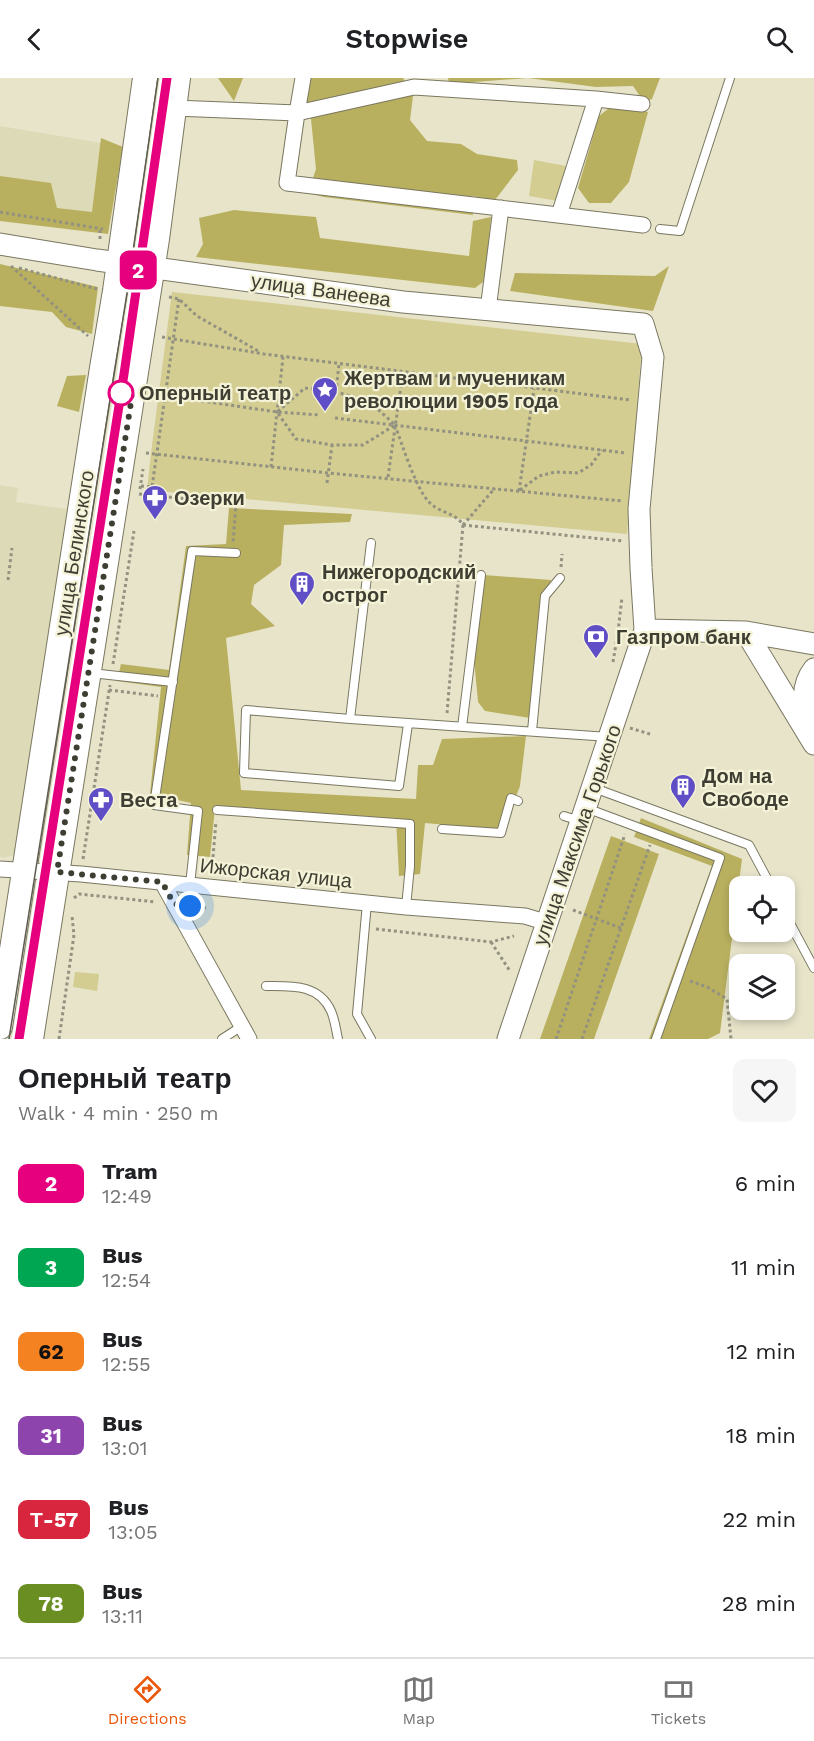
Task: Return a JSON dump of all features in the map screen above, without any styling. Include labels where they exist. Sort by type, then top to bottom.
[{"type":"main road","name":"улица Белинского","points":[[0,1027],[119,263],[145,78]]},
{"type":"main road","name":"улица Белинского","points":[[31,1039],[157,239],[178,78]]},
{"type":"main road","name":"улица Ванеева","points":[[0,244],[119,263],[403,302],[643,324],[653,357],[639,509],[645,630]]},
{"type":"main road","points":[[645,630],[746,632],[814,644]]},
{"type":"main road","name":"улица Максима Горького","points":[[508,1039],[548,923],[577,815],[593,788],[645,630]]},
{"type":"main road","points":[[746,632],[814,742]]},
{"type":"main road","points":[[814,669],[808,676],[803,702],[814,742]]},
{"type":"street","points":[[303,78],[287,183],[643,225]]},
{"type":"street","points":[[174,108],[297,113],[414,87],[642,104]]},
{"type":"street","points":[[559,215],[596,99]]},
{"type":"street","points":[[488,310],[501,208]]},
{"type":"street","name":"Ижорская улица","points":[[0,869],[57,872],[406,907],[525,916],[548,923]]},
{"type":"street","points":[[162,882],[245,1033]]},
{"type":"lane","points":[[660,229],[680,231],[730,78]]},
{"type":"lane","points":[[350,719],[371,543]]},
{"type":"lane","points":[[190,885],[198,811],[154,805],[192,551],[233,553]]},
{"type":"lane","points":[[462,727],[481,575]]},
{"type":"lane","points":[[532,731],[545,596],[560,578]]},
{"type":"lane","points":[[88,673],[173,682]]},
{"type":"lane","points":[[408,724],[399,786],[244,773],[246,710],[408,724],[610,737]]},
{"type":"lane","points":[[593,788],[749,845],[766,876]]},
{"type":"lane","points":[[442,829],[501,833],[511,798],[518,801]]},
{"type":"lane","points":[[218,810],[410,824],[410,866],[406,907]]},
{"type":"lane","points":[[577,815],[629,824],[720,858],[656,1039]]},
{"type":"lane","points":[[367,903],[357,1014],[371,1039]]},
{"type":"lane","points":[[795,933],[814,968]]},
{"type":"lane","points":[[266,986],[296,986],[319,993],[331,1011],[338,1039]]},
{"type":"lane","points":[[222,1039],[245,1033]]},
{"type":"path","points":[[0,212],[108,230]]},
{"type":"path","points":[[100,229],[100,239]]},
{"type":"path","points":[[94,289],[11,266],[96,343]]},
{"type":"path","points":[[167,297],[180,299],[196,316],[264,354]]},
{"type":"path","points":[[141,486],[152,487],[180,299]]},
{"type":"path","points":[[162,337],[283,357],[641,402]]},
{"type":"path","points":[[271,467],[283,357]]},
{"type":"path","points":[[336,392],[339,364]]},
{"type":"path","points":[[388,478],[403,372]]},
{"type":"path","points":[[277,412],[305,388],[336,392],[369,401],[395,425],[416,481],[429,503],[459,518],[463,525],[446,726]]},
{"type":"path","points":[[519,491],[534,388]]},
{"type":"path","points":[[154,394],[277,412],[320,415]]},
{"type":"path","points":[[277,412],[296,439],[332,445],[363,445],[395,425]]},
{"type":"path","points":[[335,418],[625,453]]},
{"type":"path","points":[[327,483],[332,445]]},
{"type":"path","points":[[519,491],[540,476],[555,472],[578,473],[591,465],[602,450]]},
{"type":"path","points":[[146,453],[633,502]]},
{"type":"path","points":[[463,525],[495,488]]},
{"type":"path","points":[[139,494],[236,504],[233,553]]},
{"type":"path","points":[[463,525],[564,537],[619,540]]},
{"type":"path","points":[[8,580],[12,548]]},
{"type":"path","points":[[109,690],[170,698]]},
{"type":"path","points":[[212,869],[218,810]]},
{"type":"path","points":[[556,1039],[629,824]]},
{"type":"path","points":[[582,1039],[654,833]]},
{"type":"path","points":[[73,899],[79,894],[206,908]]},
{"type":"path","points":[[59,1039],[74,935],[71,908]]},
{"type":"path","points":[[573,910],[621,928]]},
{"type":"path","points":[[365,927],[491,942],[514,936]]},
{"type":"path","points":[[491,942],[513,975]]},
{"type":"path","points":[[678,976],[707,987],[728,999],[731,1039]]},
{"type":"shaded area","points":[[218,78],[243,78],[234,101]]},
{"type":"shaded area","points":[[308,78],[403,78],[413,96],[410,120],[427,141],[461,144],[477,154],[517,160],[518,170],[495,200],[472,196],[473,215],[324,197],[308,193],[316,169],[311,119],[302,106]]},
{"type":"shaded area","points":[[448,78],[528,78],[449,84]]},
{"type":"shaded area","points":[[528,78],[660,78],[652,99],[644,102],[633,86],[596,87]]},
{"type":"shaded area","points":[[609,108],[648,112],[629,182],[611,203],[589,203],[578,188],[599,116]]},
{"type":"shaded area","points":[[0,126],[119,146],[107,225],[0,209]]},
{"type":"shaded area","points":[[101,138],[123,147],[108,234],[0,221],[0,176],[51,183],[57,208],[92,212]]},
{"type":"shaded area","points":[[534,160],[566,166],[558,201],[529,196]]},
{"type":"shaded area","points":[[234,210],[316,217],[320,238],[469,256],[473,221],[491,217],[483,282],[475,288],[196,257],[203,244],[199,218]]},
{"type":"shaded area","points":[[0,264],[98,287],[92,334],[66,327],[52,312],[0,306]]},
{"type":"shaded area","points":[[669,266],[653,311],[510,291],[515,273],[655,276]]},
{"type":"shaded area","points":[[172,292],[642,344],[627,534],[147,490]]},
{"type":"shaded area","points":[[86,375],[79,412],[57,406],[67,376]]},
{"type":"shaded area","points":[[0,485],[18,488],[16,502],[74,510],[23,846],[14,855],[4,858],[0,857]]},
{"type":"shaded area","points":[[229,508],[352,514],[350,522],[284,525],[281,565],[254,585],[251,604],[275,626],[226,638],[241,790],[416,799],[418,765],[433,765],[442,739],[526,736],[520,786],[503,830],[425,823],[420,874],[399,876],[396,819],[215,808],[210,857],[187,855],[191,803],[150,794],[161,687],[117,681],[121,664],[169,670],[186,546],[226,544]]},
{"type":"shaded area","points":[[484,575],[551,580],[530,718],[485,711],[478,702],[474,659]]},
{"type":"shaded area","points":[[641,818],[742,859],[740,876],[729,876],[729,942],[732,942],[720,1033],[708,1039],[649,1039],[712,866],[634,837]]},
{"type":"shaded area","points":[[611,836],[659,854],[594,1039],[540,1039]]},
{"type":"shaded area","points":[[75,972],[99,974],[97,991],[73,987]]},
{"type":"tram line","points":[[9,1039],[127,293],[158,78]]},
{"type":"tram line","name":"2","points":[[19,1039],[124,374],[167,78]]},
{"type":"tram line","points":[[19,1039],[139,268]]},
{"type":"place","name":"Оперный театр","points":[[121,393]]},
{"type":"place","name":"Жертвам и мученикам революции 1905 года","points":[[325,413]]},
{"type":"place","name":"Озерки","points":[[155,521]]},
{"type":"place","name":"Нижегородский острог","points":[[302,607]]},
{"type":"place","name":"Газпром банк","points":[[596,660]]},
{"type":"place","name":"Дом на Свободе","points":[[683,810]]},
{"type":"place","name":"Веста","points":[[101,823]]},
{"type":"route","points":[[121,393],[132,396],[57,872],[162,882],[174,904],[190,906]]}]
